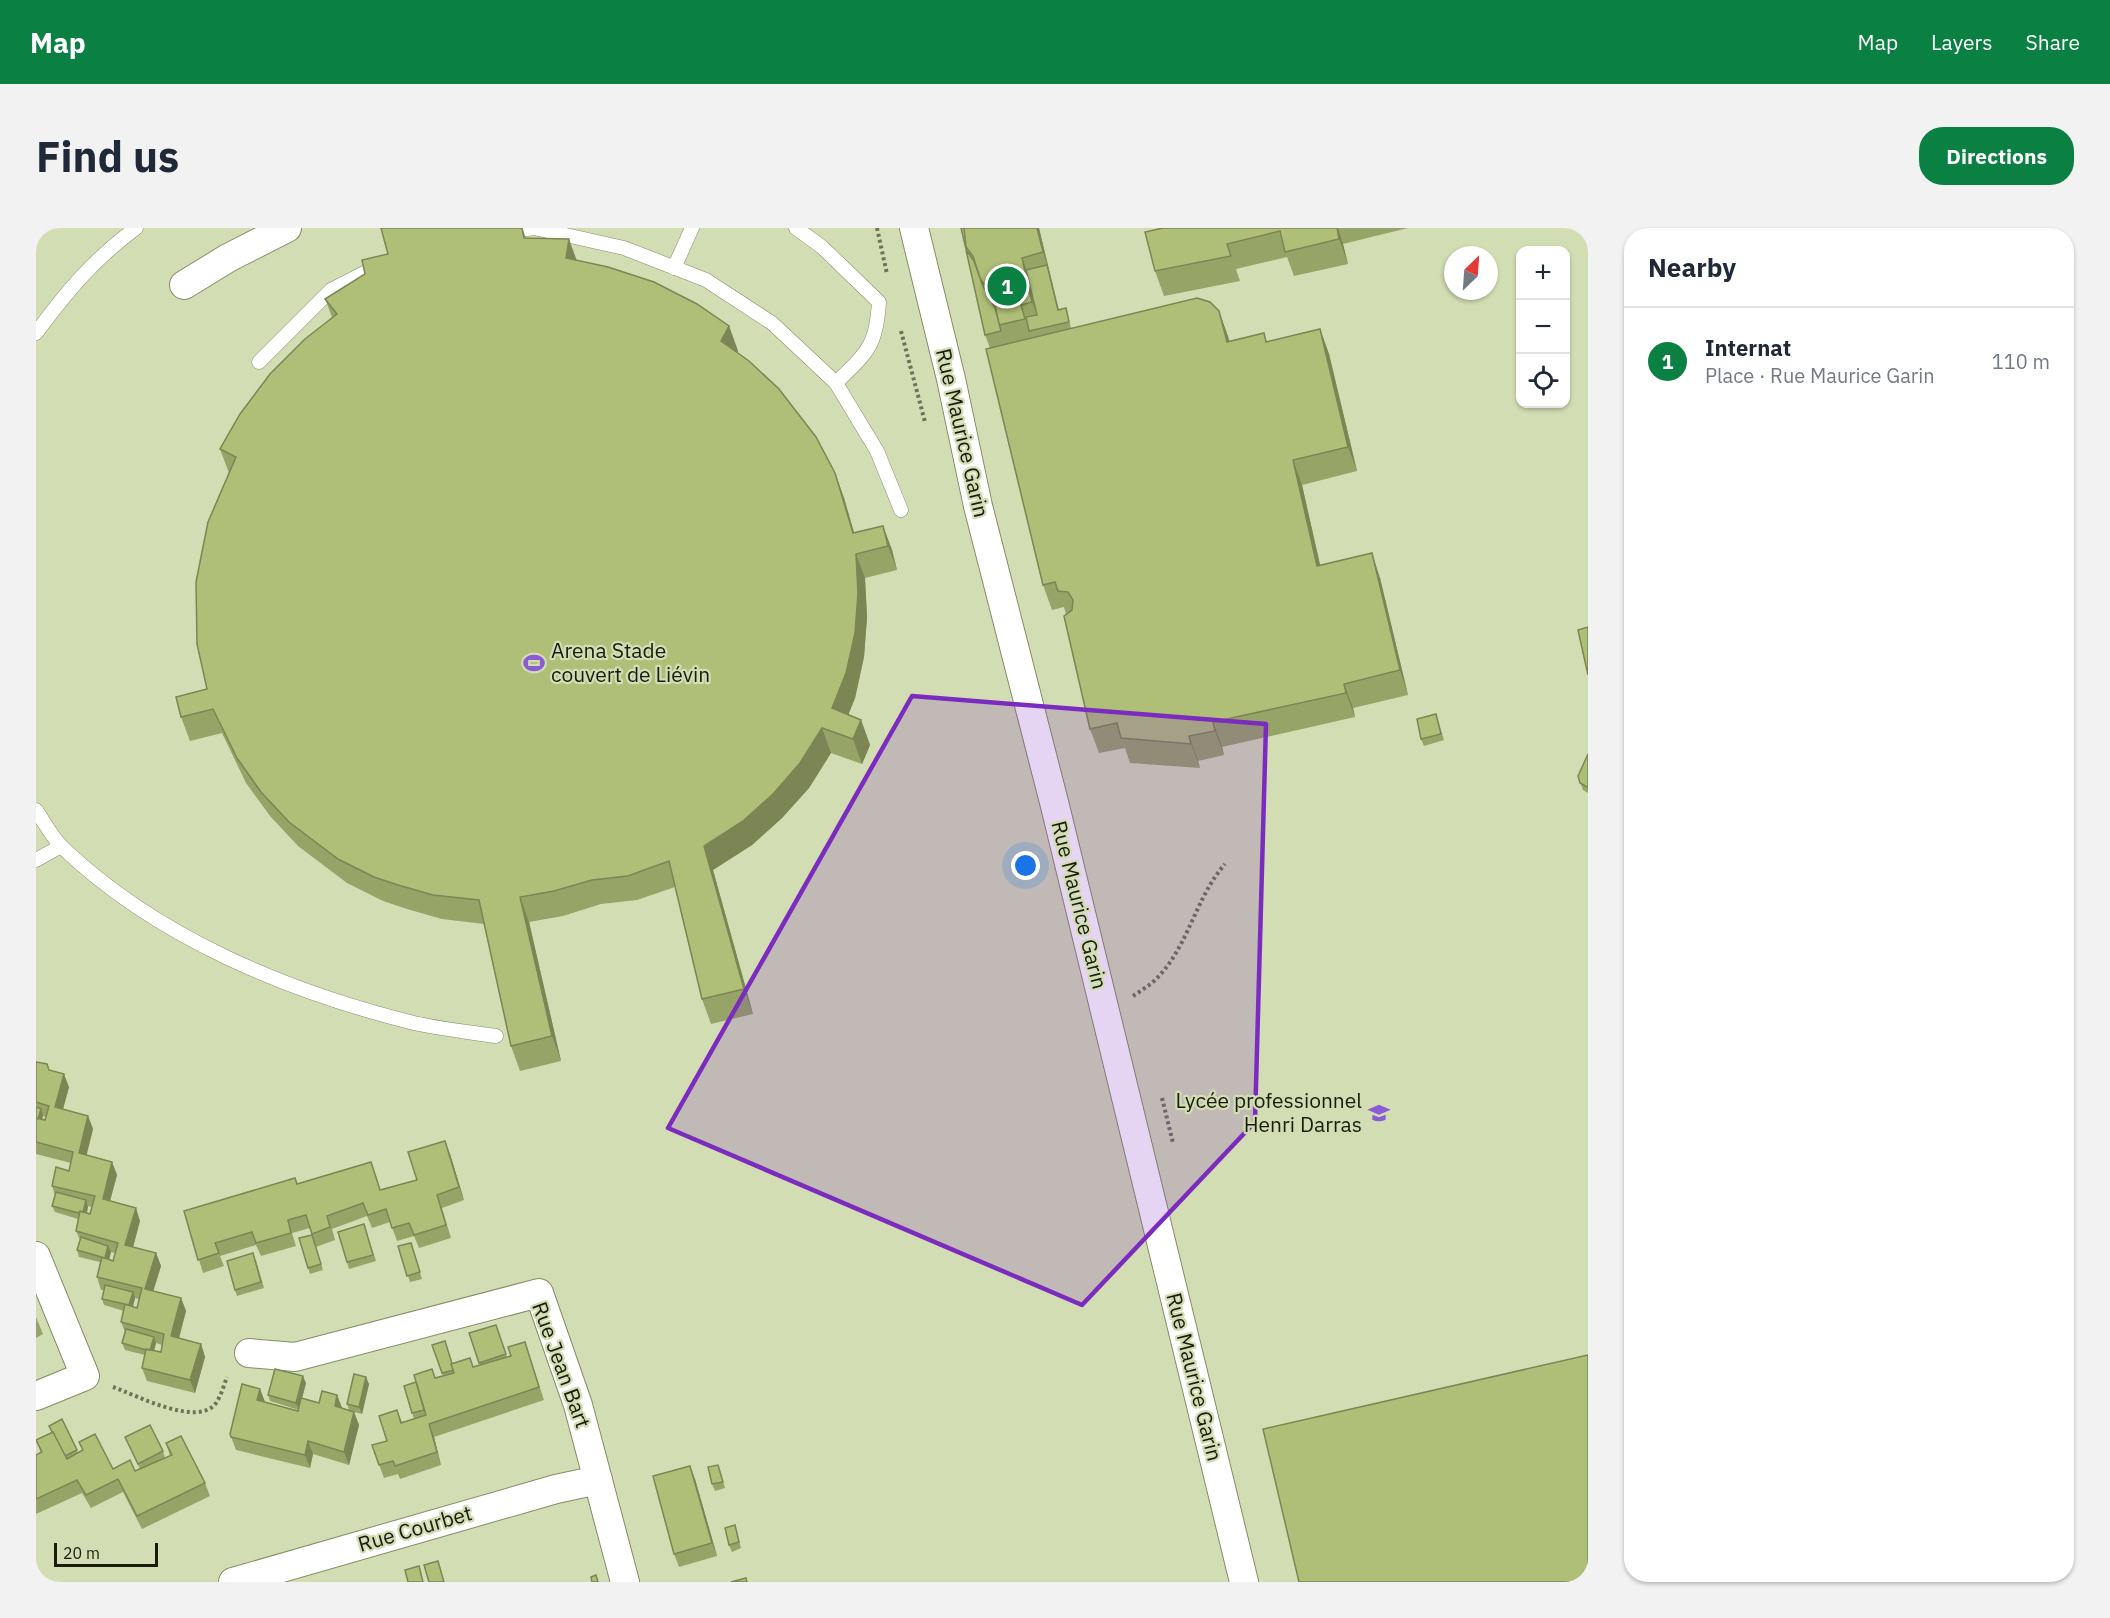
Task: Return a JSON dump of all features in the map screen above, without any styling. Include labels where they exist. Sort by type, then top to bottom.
[{"type":"street","points":[[184,285],[228,258],[287,228]]},
{"type":"street","name":"Rue Maurice Garin","points":[[914,228],[951,378],[978,506],[1055,806],[1244,1582]]},
{"type":"street","points":[[36,1256],[85,1376],[36,1396]]},
{"type":"street","name":"Rue Jean Bart","points":[[249,1353],[294,1357],[539,1293],[578,1405],[625,1582]]},
{"type":"street","name":"Rue Courbet","points":[[233,1582],[556,1489],[598,1480]]},
{"type":"lane","points":[[36,333],[73,283],[109,248],[136,228]]},
{"type":"lane","points":[[488,234],[534,228],[624,248],[706,280],[772,323],[836,383],[877,451],[901,510]]},
{"type":"lane","points":[[674,268],[692,228]]},
{"type":"lane","points":[[796,228],[822,247],[879,302],[877,325],[869,349],[836,383]]},
{"type":"lane","points":[[259,362],[331,290],[392,261]]},
{"type":"lane","points":[[36,810],[61,846],[150,915],[212,949],[285,983],[417,1023],[496,1036]]},
{"type":"lane","points":[[36,860],[61,846]]},
{"type":"path","points":[[1133,996],[1158,978],[1170,962],[1205,891],[1225,864]]},
{"type":"path","points":[[85,1376],[184,1413],[207,1411],[216,1403],[232,1365],[249,1353]]},
{"type":"highlighted area","points":[[912,696],[1266,724],[1255,1122],[1082,1305],[668,1128]]},
{"type":"building","name":"Arena Stade couvert de Liévin","points":[[381,228],[522,228],[524,238],[569,239],[566,258],[608,267],[654,282],[697,304],[729,326],[721,341],[749,361],[779,389],[816,437],[835,473],[853,533],[883,526],[888,546],[856,554],[858,593],[855,633],[846,673],[832,708],[861,720],[853,739],[822,728],[800,763],[773,794],[743,821],[704,846],[744,989],[702,999],[669,861],[628,876],[592,880],[554,891],[520,897],[552,1036],[511,1046],[479,900],[433,895],[398,885],[374,877],[338,859],[289,822],[261,792],[237,758],[213,709],[181,717],[176,697],[207,689],[197,644],[196,582],[208,522],[236,457],[220,449],[240,414],[270,374],[305,339],[337,314],[325,299],[365,274],[362,260],[388,254]]},
{"type":"building","points":[[961,228],[965,230],[967,249],[966,249]]},
{"type":"building","points":[[964,228],[1037,228],[1043,252],[1022,258],[1032,302],[1021,305],[1025,319],[999,325],[994,300],[980,278],[973,256],[966,247]]},
{"type":"building","points":[[1163,228],[1337,228],[1339,239],[1285,252],[1280,231],[1227,244],[1231,256],[1155,271],[1145,232]]},
{"type":"building","points":[[966,250],[974,261],[982,284],[995,308],[1001,331],[985,335]]},
{"type":"building","points":[[1047,265],[1058,310],[1066,308],[1069,322],[1029,331],[1026,317],[1037,315],[1026,270]]},
{"type":"building","points":[[1197,298],[1210,302],[1219,311],[1227,342],[1264,333],[1266,342],[1320,329],[1348,447],[1293,460],[1317,566],[1372,553],[1400,670],[1344,684],[1346,693],[1213,722],[1215,731],[1189,736],[1191,744],[1121,738],[1117,723],[1090,729],[1064,616],[1072,610],[1073,600],[1068,592],[1058,591],[1055,582],[1043,585],[986,349]]},
{"type":"building","points":[[1588,627],[1588,675],[1578,630]]},
{"type":"building","points":[[1436,714],[1441,734],[1421,739],[1417,719]]},
{"type":"building","points":[[1588,754],[1587,787],[1580,783],[1578,776]]},
{"type":"building","points":[[36,1062],[47,1064],[49,1070],[64,1074],[55,1107],[88,1116],[79,1153],[112,1162],[103,1199],[136,1208],[125,1245],[156,1253],[145,1289],[181,1298],[171,1336],[201,1344],[190,1380],[142,1368],[146,1349],[161,1352],[164,1334],[121,1322],[125,1304],[137,1308],[142,1288],[97,1277],[102,1257],[113,1261],[118,1243],[76,1231],[80,1211],[90,1214],[95,1196],[52,1186],[56,1167],[69,1171],[73,1152],[36,1142],[36,1118],[45,1120],[49,1106],[36,1102]]},
{"type":"building","points":[[36,1107],[41,1109],[38,1119],[36,1118]]},
{"type":"building","points":[[445,1141],[459,1187],[437,1195],[446,1225],[414,1235],[409,1223],[392,1228],[386,1209],[368,1215],[363,1203],[327,1216],[330,1227],[312,1234],[306,1215],[288,1220],[291,1233],[256,1243],[252,1232],[215,1243],[219,1253],[198,1260],[184,1211],[295,1178],[297,1184],[371,1162],[380,1190],[417,1180],[408,1152]]},
{"type":"building","points":[[56,1192],[86,1200],[83,1212],[52,1206]]},
{"type":"building","points":[[364,1224],[373,1255],[347,1262],[338,1232]]},
{"type":"building","points":[[312,1235],[321,1264],[308,1268],[299,1238]]},
{"type":"building","points":[[81,1237],[108,1246],[105,1258],[77,1250]]},
{"type":"building","points":[[411,1243],[420,1272],[407,1276],[398,1246]]},
{"type":"building","points":[[253,1253],[261,1282],[235,1290],[227,1261]]},
{"type":"building","points":[[105,1285],[133,1292],[129,1305],[102,1299]]},
{"type":"building","points":[[496,1325],[506,1354],[479,1363],[469,1333]]},
{"type":"building","points":[[126,1329],[154,1337],[150,1350],[122,1343]]},
{"type":"building","points":[[445,1341],[454,1370],[442,1373],[432,1345]]},
{"type":"building","points":[[525,1342],[539,1387],[429,1424],[437,1452],[395,1466],[393,1461],[379,1465],[372,1445],[387,1441],[379,1416],[397,1410],[401,1423],[426,1415],[414,1375],[432,1369],[435,1378],[454,1373],[451,1364],[470,1358],[473,1367],[511,1356],[508,1347]]},
{"type":"building","points":[[1588,1355],[1588,1582],[1299,1582],[1263,1429]]},
{"type":"building","points":[[275,1369],[303,1376],[296,1403],[268,1395]]},
{"type":"building","points":[[354,1374],[366,1377],[359,1407],[347,1404]]},
{"type":"building","points":[[416,1382],[424,1410],[412,1413],[404,1386]]},
{"type":"building","points":[[242,1384],[260,1389],[257,1400],[298,1411],[301,1398],[319,1403],[322,1391],[337,1395],[335,1406],[354,1412],[344,1452],[308,1441],[305,1455],[231,1437]]},
{"type":"building","points":[[62,1419],[77,1450],[65,1456],[49,1426]]},
{"type":"building","points":[[150,1425],[163,1451],[138,1464],[125,1437]]},
{"type":"building","points":[[53,1432],[67,1459],[83,1450],[79,1442],[95,1434],[113,1469],[130,1460],[135,1471],[172,1455],[166,1443],[181,1436],[205,1483],[137,1516],[118,1479],[86,1495],[77,1480],[36,1499],[36,1455],[42,1452],[36,1440]]},
{"type":"building","points":[[718,1465],[723,1482],[712,1484],[708,1467]]},
{"type":"building","points":[[690,1466],[712,1543],[674,1554],[653,1476]]},
{"type":"building","points":[[735,1525],[739,1542],[729,1545],[725,1528]]},
{"type":"building","points":[[438,1561],[444,1582],[429,1582],[424,1565]]},
{"type":"building","points":[[419,1566],[423,1582],[408,1582],[405,1570]]},
{"type":"building","points":[[596,1575],[598,1582],[592,1582],[591,1577]]},
{"type":"building","points":[[746,1578],[747,1582],[731,1582]]},
{"type":"place","name":"Internat","points":[[1007,286]]},
{"type":"place","name":"Arena Stade couvert de Liévin","points":[[534,663]]},
{"type":"place","name":"Lycée professionnel Henri Darras","points":[[1379,1113]]}]
